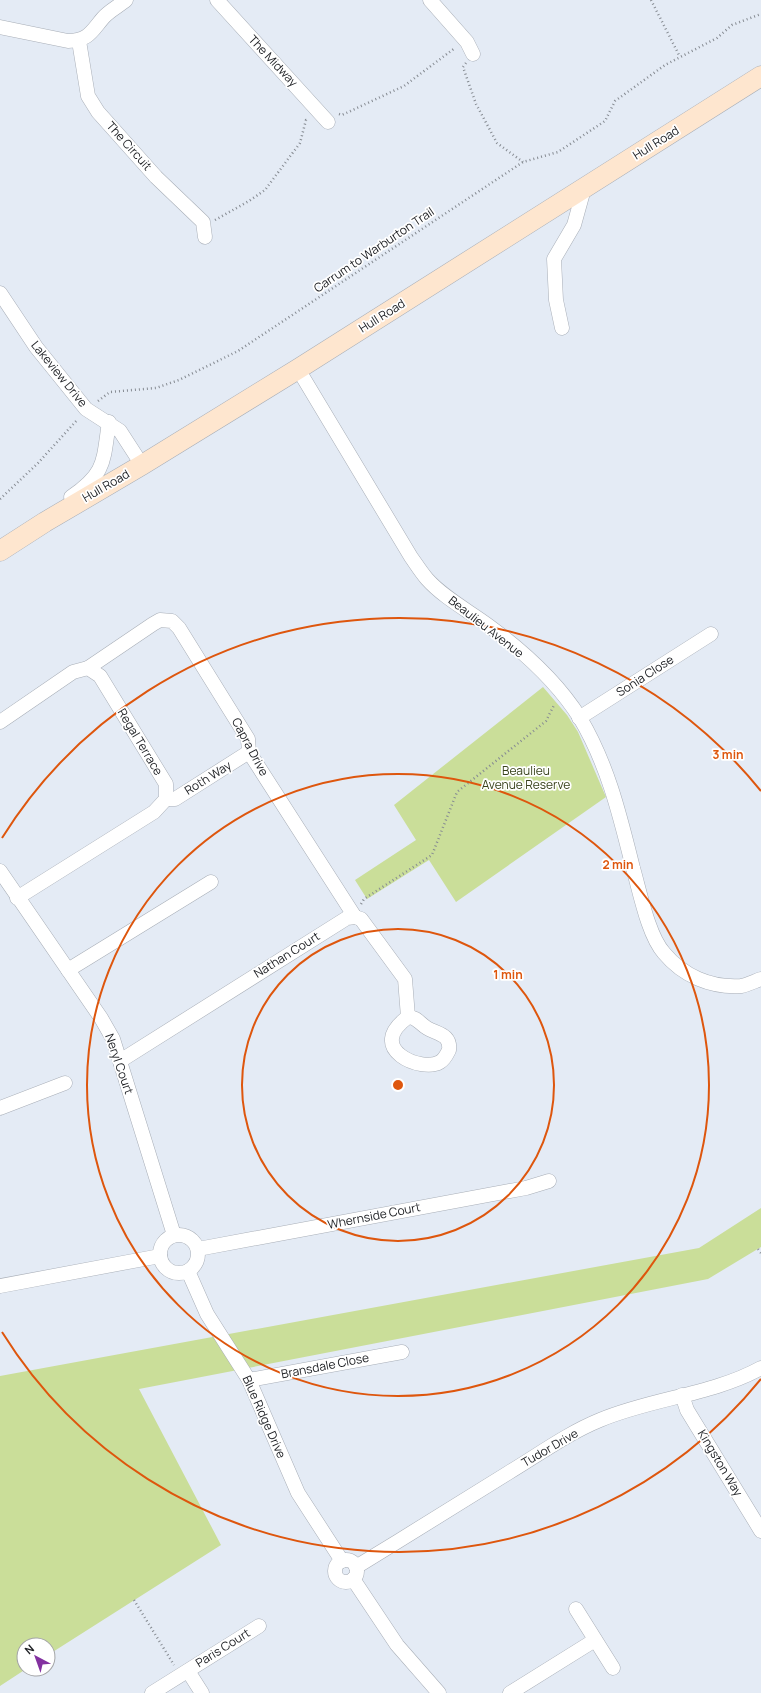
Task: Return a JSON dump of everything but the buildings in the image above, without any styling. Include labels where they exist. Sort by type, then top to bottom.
[{"type":"main road","name":"Hull Road","points":[[0,551],[45,522],[142,465],[298,369],[761,76]]},
{"type":"street","points":[[0,27],[68,41],[79,41],[90,35],[104,18],[126,0]]},
{"type":"street","name":"The Midway","points":[[217,0],[324,116]]},
{"type":"street","points":[[430,0],[467,42],[473,54]]},
{"type":"street","name":"The Circuit","points":[[79,41],[88,96],[98,112],[156,177],[203,222]]},
{"type":"street","points":[[562,328],[556,300],[554,259],[574,225],[584,189]]},
{"type":"street","points":[[203,222],[205,237]]},
{"type":"street","name":"Lakeview Drive","points":[[0,293],[36,348],[86,409],[109,422],[120,431],[142,465]]},
{"type":"street","name":"Beaulieu Avenue","points":[[298,369],[411,557],[427,579],[456,604],[489,626],[518,649],[560,692],[579,718],[595,746],[613,789],[642,903],[656,941],[663,952],[692,977],[710,984],[742,986],[761,979]]},
{"type":"street","points":[[45,522],[58,505],[94,479],[100,470],[109,422]]},
{"type":"street","name":"Capra Drive","points":[[88,668],[160,620],[172,621],[248,739],[250,752],[355,917]]},
{"type":"street","name":"Sonia Close","points":[[579,718],[711,634]]},
{"type":"street","points":[[0,722],[73,672],[88,668]]},
{"type":"street","name":"Regal Terrace","points":[[88,668],[100,676],[166,784],[166,799]]},
{"type":"street","name":"Roth Way","points":[[166,799],[175,799],[250,752]]},
{"type":"street","points":[[9,892],[154,812],[166,799]]},
{"type":"street","name":"Neryl Court","points":[[0,872],[9,892],[68,970],[113,1039],[174,1235]]},
{"type":"street","points":[[68,970],[211,882]]},
{"type":"street","points":[[355,917],[361,919],[367,925],[405,979],[408,1017]]},
{"type":"street","name":"Nathan Court","points":[[120,1061],[337,923],[347,918],[355,917]]},
{"type":"street","points":[[0,1108],[65,1083]]},
{"type":"street","name":"Whernside Court","points":[[198,1249],[526,1188],[549,1181]]},
{"type":"street","points":[[174,1235],[181,1235],[188,1238],[194,1242],[198,1249],[198,1258],[194,1266],[188,1271],[179,1273],[170,1271],[163,1265],[160,1256],[161,1247],[166,1240],[174,1235]]},
{"type":"street","points":[[0,1286],[160,1256]]},
{"type":"street","name":"Blue Ridge Drive","points":[[188,1271],[207,1314],[249,1380],[298,1493],[342,1560]]},
{"type":"street","name":"Bransdale Close","points":[[249,1380],[402,1352]]},
{"type":"street","name":"Tudor Drive","points":[[354,1573],[555,1444],[599,1420],[640,1405],[716,1386],[750,1374],[761,1368]]},
{"type":"street","name":"Kingston Way","points":[[682,1395],[688,1410],[761,1530]]},
{"type":"street","points":[[354,1573],[343,1581],[337,1577],[335,1567],[342,1560],[348,1560],[354,1573],[397,1645],[439,1693]]},
{"type":"street","points":[[576,1609],[613,1668]]},
{"type":"street","name":"Paris Court","points":[[152,1693],[259,1626]]},
{"type":"street","points":[[510,1693],[596,1640]]},
{"type":"street","name":"Paris Court","points":[[184,1673],[202,1693]]},
{"type":"path","points":[[651,0],[680,57]]},
{"type":"path","name":"Carrum to Warburton Trail","points":[[0,499],[38,463],[86,409],[110,392],[156,388],[179,380],[238,351],[523,162],[558,152],[605,121],[615,101],[623,94],[651,77],[665,65],[717,38],[732,25],[761,14]]},
{"type":"path","points":[[203,222],[213,221],[249,201],[265,190],[300,143],[306,120],[313,120],[324,116],[342,115],[404,86],[456,47],[473,54],[463,67],[476,104],[496,143],[523,162]]},
{"type":"path","points":[[355,917],[364,898],[432,855],[457,792],[546,721],[560,692]]},
{"type":"path","points":[[758,1249],[761,1253]]},
{"type":"path","points":[[134,1600],[184,1673]]},
{"type":"green space","name":"Beaulieu Avenue Reserve","points":[[543,687],[567,715],[578,732],[606,797],[456,902],[429,860],[367,899],[355,880],[416,840],[394,805]]},
{"type":"green space","points":[[761,1208],[761,1247],[708,1279],[139,1389],[221,1545],[56,1650],[56,1637],[16,1637],[16,1676],[0,1686],[0,1376],[699,1248]]}]
